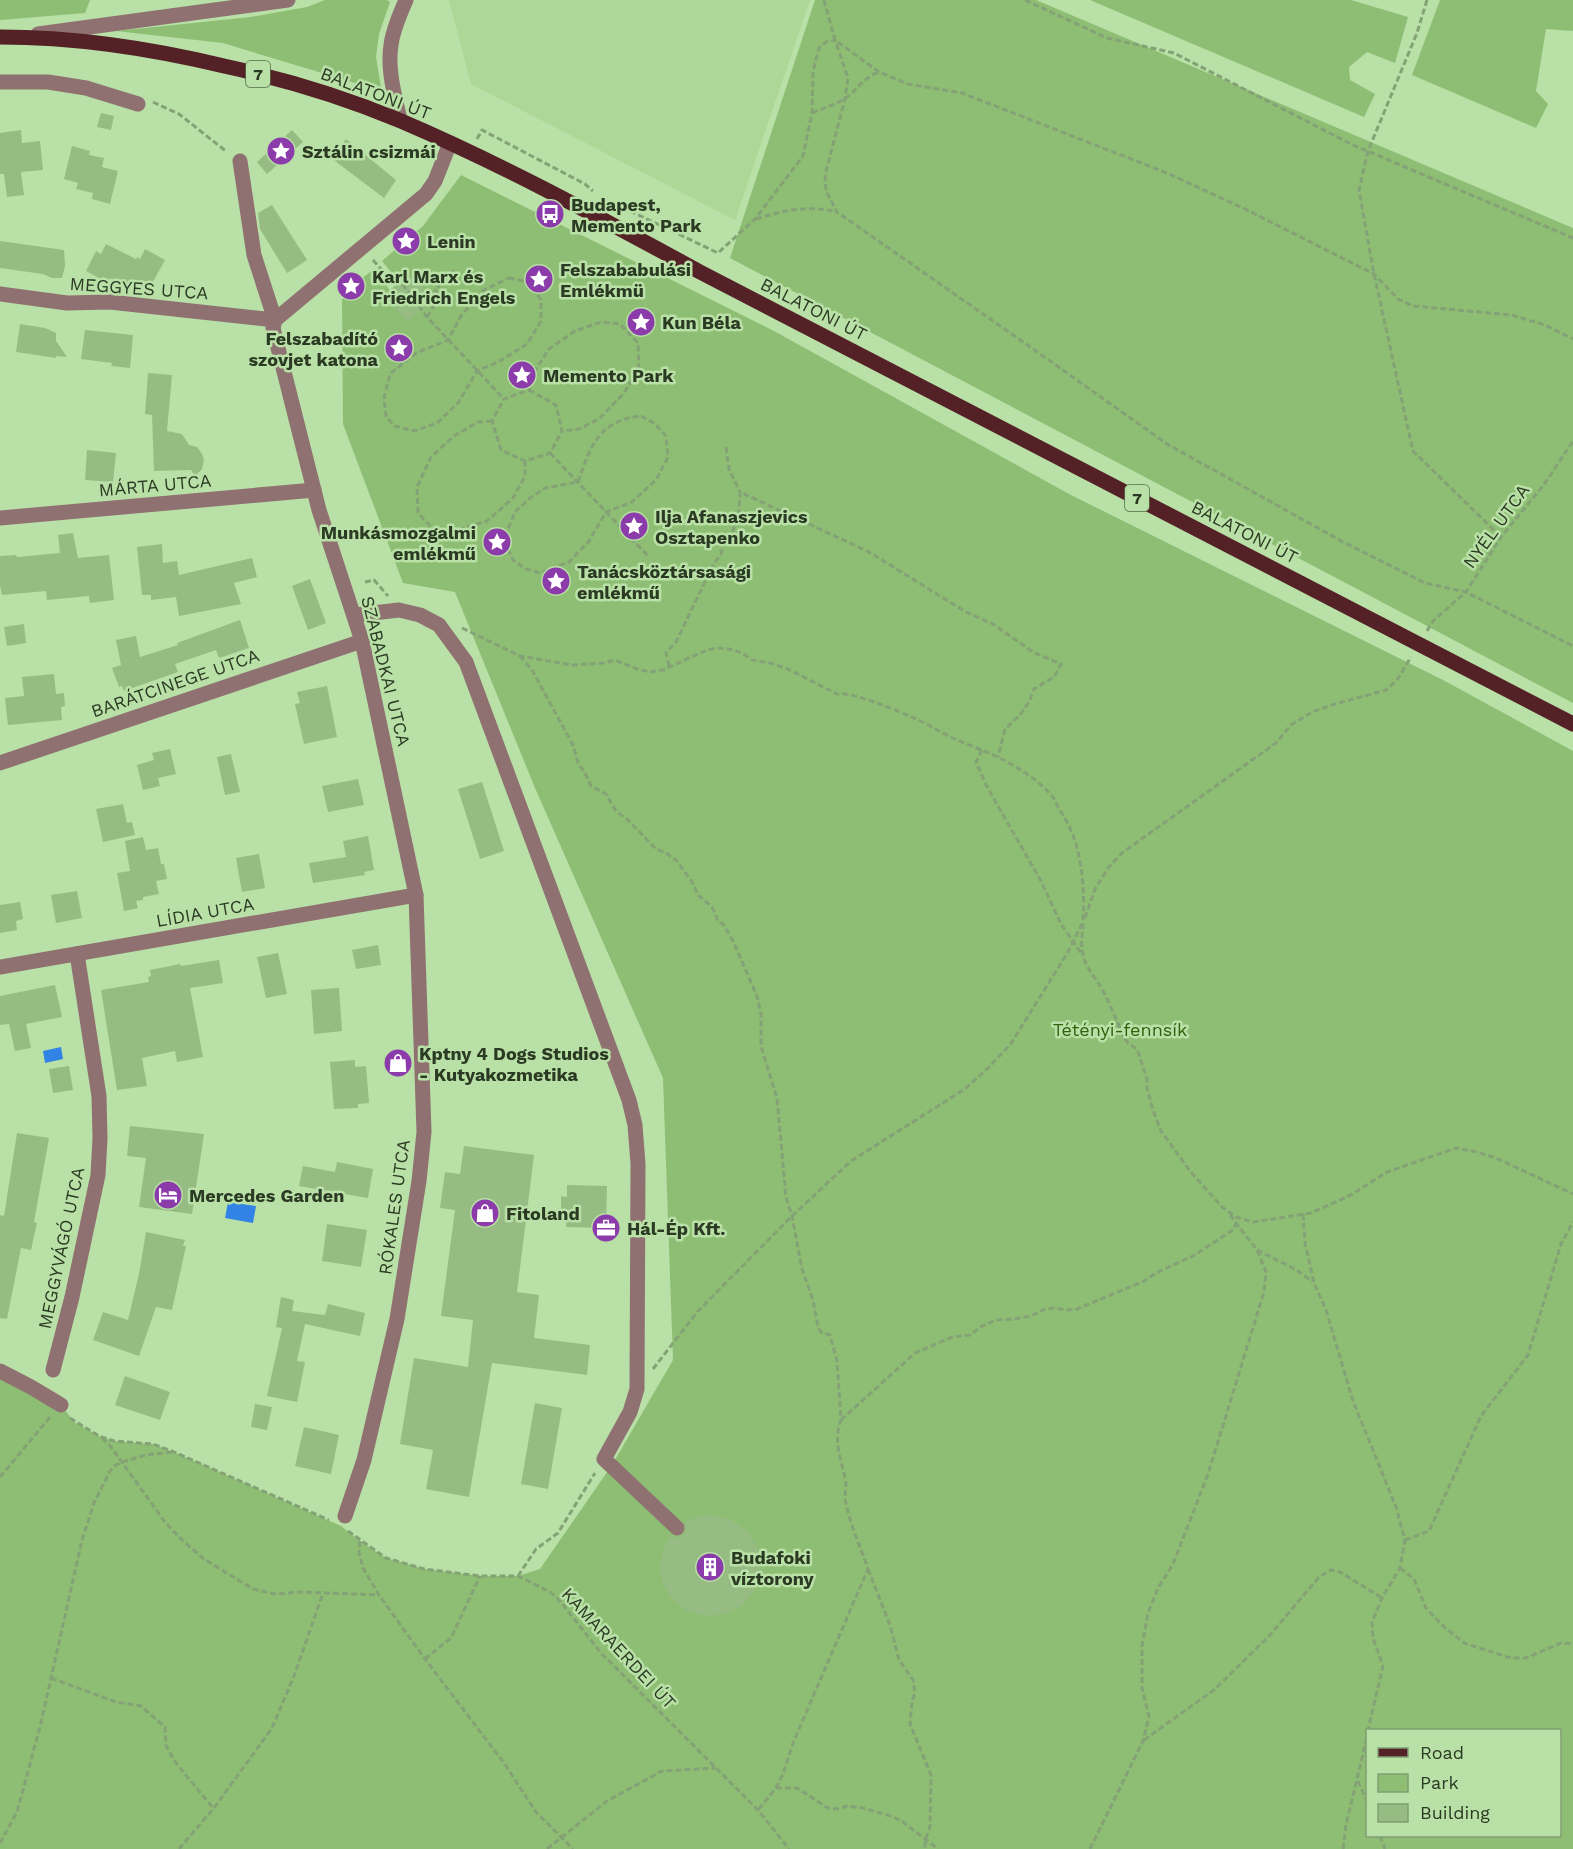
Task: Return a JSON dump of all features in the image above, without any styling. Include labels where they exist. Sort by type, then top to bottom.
[{"type":"main road","name":"BALATONI ÚT","points":[[0,38],[67,39],[150,49],[288,82],[347,100],[400,120],[564,199],[711,278],[1573,724]]},
{"type":"street","points":[[19,38],[91,26],[288,0]]},
{"type":"street","points":[[400,120],[392,81],[391,45],[396,24],[406,0]]},
{"type":"street","points":[[0,82],[48,82],[138,104]]},
{"type":"street","points":[[275,320],[426,194],[435,180],[450,143]]},
{"type":"street","name":"SZABADKAI UTCA","points":[[240,161],[254,255],[275,320],[273,328],[314,490],[362,641],[416,895]]},
{"type":"street","name":"MEGGYES UTCA","points":[[0,294],[67,303],[110,302],[275,320]]},
{"type":"street","name":"MÁRTA UTCA","points":[[0,518],[314,490]]},
{"type":"street","points":[[355,615],[399,610],[420,615],[439,625],[466,662],[629,1100],[635,1125],[638,1164],[637,1389],[630,1412],[604,1459],[677,1528]]},
{"type":"street","name":"BARÁTCINEGE UTCA","points":[[0,763],[362,641]]},
{"type":"street","name":"LÍDIA UTCA","points":[[0,967],[416,895]]},
{"type":"street","name":"RÓKALES UTCA","points":[[339,1521],[364,1460],[397,1319],[419,1181],[424,1132],[416,895]]},
{"type":"street","name":"MEGGYVÁGÓ UTCA","points":[[53,1370],[72,1297],[98,1175],[99,1096],[77,954]]},
{"type":"street","points":[[0,1371],[61,1405]]},
{"type":"path","points":[[824,0],[848,78],[845,99],[825,175],[826,191],[837,212]]},
{"type":"path","points":[[1025,0],[1107,38],[1174,53],[1368,151],[1573,238]]},
{"type":"path","points":[[1427,0],[1417,33],[1368,151],[1359,190],[1374,274],[1413,451],[1501,537]]},
{"type":"path","points":[[630,211],[718,253],[755,219],[803,156],[812,113],[813,71],[819,48],[826,42],[835,40],[879,72],[908,84],[962,93],[1167,173],[1247,210],[1374,274],[1398,299],[1413,306],[1510,315],[1545,325],[1573,339]]},
{"type":"path","points":[[812,113],[845,99],[868,76],[879,72]]},
{"type":"path","points":[[138,104],[149,99],[178,114],[240,161]]},
{"type":"path","points":[[477,141],[482,130],[585,184],[593,191]]},
{"type":"path","points":[[755,219],[785,211],[817,208],[837,212],[1167,444],[1344,542],[1425,583],[1466,592],[1573,646]]},
{"type":"path","points":[[363,246],[393,283],[398,278],[427,317],[504,399]]},
{"type":"path","points":[[427,317],[440,296],[435,290],[455,270]]},
{"type":"path","points":[[509,278],[529,282],[541,300],[541,321],[527,344],[500,361],[477,371],[458,403],[437,423],[414,431],[395,426],[386,417],[384,398],[390,374],[416,353],[448,340],[461,316],[482,291],[509,278]]},
{"type":"path","points":[[530,390],[534,372],[549,349],[575,331],[601,322],[620,324],[638,343],[639,369],[624,393],[599,419],[579,429],[562,430]]},
{"type":"path","points":[[530,390],[556,405],[562,430],[550,453],[525,461],[501,450],[492,421],[504,399],[530,390]]},
{"type":"path","points":[[641,416],[654,423],[666,436],[668,457],[656,480],[632,502],[606,512],[589,542],[569,562],[540,573],[526,569],[513,560],[507,547],[507,532],[515,512],[545,488],[578,482],[590,449],[604,430],[626,417],[641,416]]},
{"type":"path","points":[[492,421],[478,422],[454,436],[431,457],[417,487],[418,513],[433,529],[454,531],[487,521],[513,498],[525,476],[525,461]]},
{"type":"path","name":"NYÉL UTCA","points":[[1433,621],[1466,592],[1501,537],[1543,486],[1573,441]]},
{"type":"path","points":[[669,666],[666,653],[676,642],[713,565],[722,554],[725,538],[733,531],[739,511],[740,492],[729,469],[726,447]]},
{"type":"path","points":[[550,453],[649,557]]},
{"type":"path","points":[[740,492],[869,552],[966,612],[993,624],[1033,652],[1061,664],[1054,678],[1034,689],[1029,702],[1019,716],[1005,729],[998,757]]},
{"type":"path","points":[[364,582],[374,580],[399,610]]},
{"type":"path","points":[[439,625],[455,626],[472,632],[520,656],[572,665],[615,660],[650,672],[706,650],[729,649],[742,653],[752,660],[788,669],[837,694],[843,692],[857,698],[873,700],[926,722],[935,729],[998,757],[1030,777],[1054,797],[1064,816],[1080,859],[1083,956]]},
{"type":"path","points":[[637,1389],[698,1311],[792,1215],[851,1161],[965,1089],[1010,1045],[1074,941],[1095,889],[1109,867],[1122,854],[1276,743],[1291,726],[1312,712],[1386,690],[1397,680],[1419,645]]},
{"type":"path","points":[[520,656],[532,670],[573,745],[578,763],[591,786],[606,794],[616,811],[656,849],[677,861],[694,885],[697,894],[712,908],[718,921],[723,924],[757,996],[762,1014],[761,1046],[777,1098],[786,1197],[818,1328],[821,1332],[830,1335],[837,1361],[841,1420],[838,1428],[838,1454],[846,1485],[845,1496],[852,1527],[890,1625],[899,1659],[913,1680],[915,1693],[912,1701],[911,1731],[927,1763],[932,1783],[930,1827],[925,1849]]},
{"type":"path","points":[[982,750],[976,762],[986,785],[1041,881],[1061,924],[1074,941],[1088,969],[1102,989],[1125,1039],[1137,1049],[1161,1131],[1190,1171],[1237,1222],[1257,1250],[1266,1272],[1264,1292],[1208,1474],[1173,1564],[1158,1588],[1148,1613],[1142,1646],[1142,1688],[1149,1717],[1143,1740],[1090,1849]]},
{"type":"path","points":[[1222,1208],[1236,1217],[1253,1222],[1311,1213],[1349,1196],[1387,1172],[1456,1148],[1496,1158],[1573,1194]]},
{"type":"path","points":[[1303,1214],[1305,1243],[1314,1283],[1326,1310],[1353,1401],[1396,1507],[1405,1540],[1400,1568],[1382,1598],[1372,1622],[1373,1638],[1383,1666],[1369,1729]]},
{"type":"path","points":[[841,1420],[915,1353],[952,1337],[970,1335],[996,1320],[1031,1316],[1045,1309],[1077,1310],[1144,1281],[1193,1256],[1233,1230],[1237,1222]]},
{"type":"path","points":[[1405,1540],[1429,1531],[1481,1416],[1528,1355],[1561,1244],[1573,1222]]},
{"type":"path","points":[[1257,1250],[1295,1269],[1314,1283]]},
{"type":"path","points":[[0,1477],[61,1405]]},
{"type":"path","name":"KAMARAERDEI ÚT","points":[[61,1405],[74,1422],[99,1436],[114,1441],[153,1444],[339,1521],[360,1541],[386,1558],[424,1569],[480,1576],[518,1576],[549,1592],[560,1601],[601,1653],[758,1810],[789,1849]]},
{"type":"path","points":[[99,1436],[111,1447],[165,1522],[183,1541],[204,1559],[253,1589],[274,1594],[379,1595]]},
{"type":"path","points":[[0,1843],[17,1812],[51,1678],[82,1540],[91,1512],[110,1471],[122,1462],[146,1455],[174,1452]]},
{"type":"path","points":[[518,1576],[536,1549],[558,1533],[604,1459]]},
{"type":"path","points":[[360,1541],[359,1552],[363,1568],[379,1595],[504,1763],[536,1812],[573,1849]]},
{"type":"path","points":[[1400,1568],[1414,1579],[1426,1608],[1464,1643],[1511,1658],[1526,1658],[1561,1643],[1573,1644]]},
{"type":"path","points":[[758,1810],[776,1788],[783,1774],[793,1743],[868,1569]]},
{"type":"path","points":[[1143,1740],[1214,1690],[1270,1635],[1319,1577],[1331,1570],[1340,1572],[1382,1598]]},
{"type":"path","points":[[425,1659],[452,1638],[480,1576]]},
{"type":"path","points":[[179,1849],[214,1808],[272,1728],[294,1676],[322,1593]]},
{"type":"path","points":[[51,1678],[116,1702],[141,1706],[165,1728],[166,1746],[176,1763],[214,1808]]},
{"type":"path","points":[[1343,1849],[1346,1825],[1366,1741]]},
{"type":"path","points":[[547,1849],[607,1801],[662,1771],[715,1768]]},
{"type":"path","points":[[1357,1779],[1366,1799]]},
{"type":"path","points":[[776,1788],[797,1788],[828,1808],[838,1809],[847,1806],[863,1808],[891,1816],[903,1822],[938,1849]]},
{"type":"shaded area","points":[[449,0],[810,0],[735,220],[471,84]]},
{"type":"green space","points":[[0,0],[90,0],[85,13],[0,20]]},
{"type":"green space","points":[[325,0],[387,0],[390,2],[379,34],[376,57],[381,87],[378,90],[223,43],[116,31],[251,17],[307,7]]},
{"type":"green space","points":[[815,0],[1036,0],[1573,228],[1573,703],[730,258]]},
{"type":"green space","points":[[1090,0],[1351,0],[1408,17],[1395,63],[1367,52],[1349,67],[1350,80],[1375,94],[1364,117]]},
{"type":"green space","points":[[1440,0],[1573,0],[1573,31],[1546,29],[1536,91],[1548,104],[1536,128],[1412,75]]},
{"type":"green space","name":"Tétényi-fennsík","points":[[461,175],[774,331],[1071,495],[1443,680],[1573,751],[1573,1849],[0,1849],[0,1371],[61,1405],[74,1422],[99,1436],[114,1441],[153,1444],[174,1452],[341,1526],[386,1558],[424,1569],[480,1576],[518,1576],[540,1569],[612,1465],[673,1360],[663,1078],[535,788],[455,592],[403,583],[343,424],[342,293],[373,270],[390,290],[399,282],[382,261],[423,226]]},
{"type":"water","points":[[61,1047],[63,1059],[45,1063],[43,1051]]},
{"type":"water","points":[[228,1202],[256,1206],[253,1223],[225,1218]]},
{"type":"building","points":[[101,113],[114,116],[111,130],[97,127]]},
{"type":"building","points":[[21,130],[22,143],[40,141],[43,170],[21,172],[24,195],[7,197],[4,174],[0,174],[0,133]]},
{"type":"building","points":[[292,130],[303,142],[267,174],[257,162]]},
{"type":"building","points":[[346,139],[396,180],[384,198],[331,158]]},
{"type":"building","points":[[72,146],[90,151],[89,155],[104,158],[102,167],[118,171],[110,204],[92,199],[93,193],[76,189],[78,183],[64,179]]},
{"type":"building","points":[[272,205],[307,260],[287,273],[260,229],[258,213]]},
{"type":"building","points":[[0,241],[64,250],[65,266],[62,278],[0,268]]},
{"type":"building","points":[[106,244],[136,259],[137,257],[140,259],[145,249],[165,260],[149,289],[136,283],[135,286],[127,282],[125,286],[110,278],[108,283],[86,271],[96,251],[101,254]]},
{"type":"building","points":[[411,274],[433,299],[407,322],[385,296]]},
{"type":"building","points":[[20,324],[45,328],[56,333],[56,341],[67,357],[56,356],[56,358],[16,352]]},
{"type":"building","points":[[85,330],[133,335],[130,368],[81,359]]},
{"type":"building","points":[[148,373],[172,375],[167,431],[182,434],[189,445],[197,447],[202,454],[204,460],[202,469],[195,476],[191,470],[154,471],[152,415],[145,414]]},
{"type":"building","points":[[87,450],[116,453],[113,482],[85,480]]},
{"type":"building","points":[[73,533],[78,558],[109,555],[114,600],[90,603],[89,596],[47,600],[46,591],[2,595],[0,556],[16,555],[17,557],[60,553],[58,535]]},
{"type":"building","points":[[162,544],[163,563],[177,561],[179,575],[252,558],[257,577],[234,583],[241,604],[179,616],[176,597],[151,600],[151,595],[142,595],[137,547]]},
{"type":"building","points":[[310,579],[326,623],[308,630],[292,586]]},
{"type":"building","points":[[240,620],[249,648],[219,658],[216,650],[175,664],[178,672],[124,691],[122,686],[119,687],[112,668],[121,665],[116,640],[136,636],[140,657],[178,645],[177,643]]},
{"type":"building","points":[[24,624],[26,643],[7,646],[4,627]]},
{"type":"building","points":[[54,674],[56,694],[64,693],[65,706],[61,707],[62,720],[8,725],[5,698],[24,696],[22,677]]},
{"type":"building","points":[[327,686],[337,737],[304,744],[295,704],[300,703],[297,692]]},
{"type":"building","points":[[170,749],[176,774],[158,778],[160,786],[143,790],[137,765],[154,760],[152,753]]},
{"type":"building","points":[[231,754],[240,792],[225,795],[217,757]]},
{"type":"building","points":[[358,779],[364,805],[328,812],[322,786]]},
{"type":"building","points":[[482,782],[504,851],[480,859],[458,789]]},
{"type":"building","points":[[123,804],[127,823],[132,822],[135,835],[103,842],[96,809]]},
{"type":"building","points":[[368,836],[374,870],[364,872],[365,875],[313,883],[309,863],[346,857],[343,841]]},
{"type":"building","points":[[143,837],[146,850],[158,848],[167,879],[156,881],[159,894],[143,897],[143,900],[136,901],[138,908],[124,911],[117,873],[130,871],[125,841]]},
{"type":"building","points":[[259,854],[265,888],[242,892],[236,858]]},
{"type":"building","points":[[77,891],[82,918],[56,923],[51,895]]},
{"type":"building","points":[[20,902],[23,919],[16,921],[17,930],[0,933],[0,905]]},
{"type":"building","points":[[378,945],[381,965],[356,969],[352,950]]},
{"type":"building","points":[[278,953],[287,994],[266,998],[257,957]]},
{"type":"building","points":[[219,960],[223,983],[190,988],[203,1057],[177,1062],[175,1051],[142,1058],[147,1086],[117,1090],[101,990],[149,982],[150,970]]},
{"type":"building","points":[[55,985],[62,1017],[26,1024],[31,1048],[15,1051],[9,1024],[0,1025],[0,996]]},
{"type":"building","points":[[339,988],[342,1031],[314,1034],[311,990]]},
{"type":"building","points":[[355,1060],[355,1067],[366,1066],[369,1103],[358,1104],[358,1108],[334,1109],[330,1062]]},
{"type":"building","points":[[69,1066],[73,1090],[53,1093],[49,1069]]},
{"type":"building","points":[[130,1126],[204,1134],[192,1214],[139,1207],[146,1158],[127,1156]]},
{"type":"building","points":[[17,1133],[49,1138],[31,1250],[21,1248],[7,1319],[0,1318],[0,1215],[4,1216]]},
{"type":"building","points":[[464,1146],[534,1155],[517,1292],[539,1295],[534,1338],[590,1345],[587,1375],[492,1363],[469,1497],[426,1489],[433,1450],[400,1444],[414,1358],[468,1367],[473,1320],[441,1316],[455,1210],[440,1208],[445,1172],[460,1174]]},
{"type":"building","points":[[337,1162],[373,1169],[368,1198],[299,1186],[303,1166],[335,1172]]},
{"type":"building","points":[[567,1185],[607,1186],[606,1228],[566,1227],[566,1215],[561,1215],[561,1196],[567,1197]]},
{"type":"building","points":[[327,1224],[367,1230],[361,1267],[322,1261]]},
{"type":"building","points":[[146,1232],[185,1240],[183,1246],[186,1246],[172,1310],[156,1307],[139,1356],[93,1340],[103,1312],[128,1320]]},
{"type":"building","points":[[281,1297],[294,1300],[292,1311],[325,1315],[328,1304],[365,1313],[360,1336],[305,1324],[297,1361],[305,1362],[297,1402],[267,1396],[282,1328],[276,1327]]},
{"type":"building","points":[[125,1376],[170,1392],[160,1420],[115,1405]]},
{"type":"building","points":[[535,1403],[562,1408],[548,1489],[521,1484]]},
{"type":"building","points":[[255,1404],[272,1407],[267,1430],[251,1427]]},
{"type":"building","points":[[304,1427],[339,1435],[331,1474],[295,1466]]},
{"type":"building","name":"Budafoki víztorony","points":[[709,1515],[730,1519],[747,1531],[758,1548],[761,1569],[755,1590],[743,1605],[725,1614],[706,1616],[687,1611],[671,1598],[662,1582],[660,1564],[664,1546],[671,1535],[675,1538],[680,1537],[686,1531],[685,1523],[688,1520]]},
{"type":"place","name":"Sztálin csizmái","points":[[281,151]]},
{"type":"place","name":"Budapest, Memento Park","points":[[550,214]]},
{"type":"place","name":"Lenin","points":[[406,241]]},
{"type":"place","name":"Felszababulási Emlékmü","points":[[539,279]]},
{"type":"place","name":"Karl Marx és Friedrich Engels","points":[[351,286]]},
{"type":"place","name":"Kun Béla","points":[[641,322]]},
{"type":"place","name":"Felszabadító szovjet katona","points":[[399,348]]},
{"type":"place","name":"Memento Park","points":[[522,375]]},
{"type":"place","name":"Ilja Afanaszjevics Osztapenko","points":[[634,526]]},
{"type":"place","name":"Munkásmozgalmi emlékmű","points":[[497,542]]},
{"type":"place","name":"Tanácsköztársasági emlékmű","points":[[556,581]]},
{"type":"place","name":"Kptny 4 Dogs Studios - Kutyakozmetika","points":[[398,1063]]},
{"type":"place","name":"Mercedes Garden","points":[[168,1195]]},
{"type":"place","name":"Fitoland","points":[[485,1213]]},
{"type":"place","name":"Hál-Ép Kft.","points":[[606,1228]]},
{"type":"place","name":"Budafoki víztorony","points":[[710,1567]]}]
